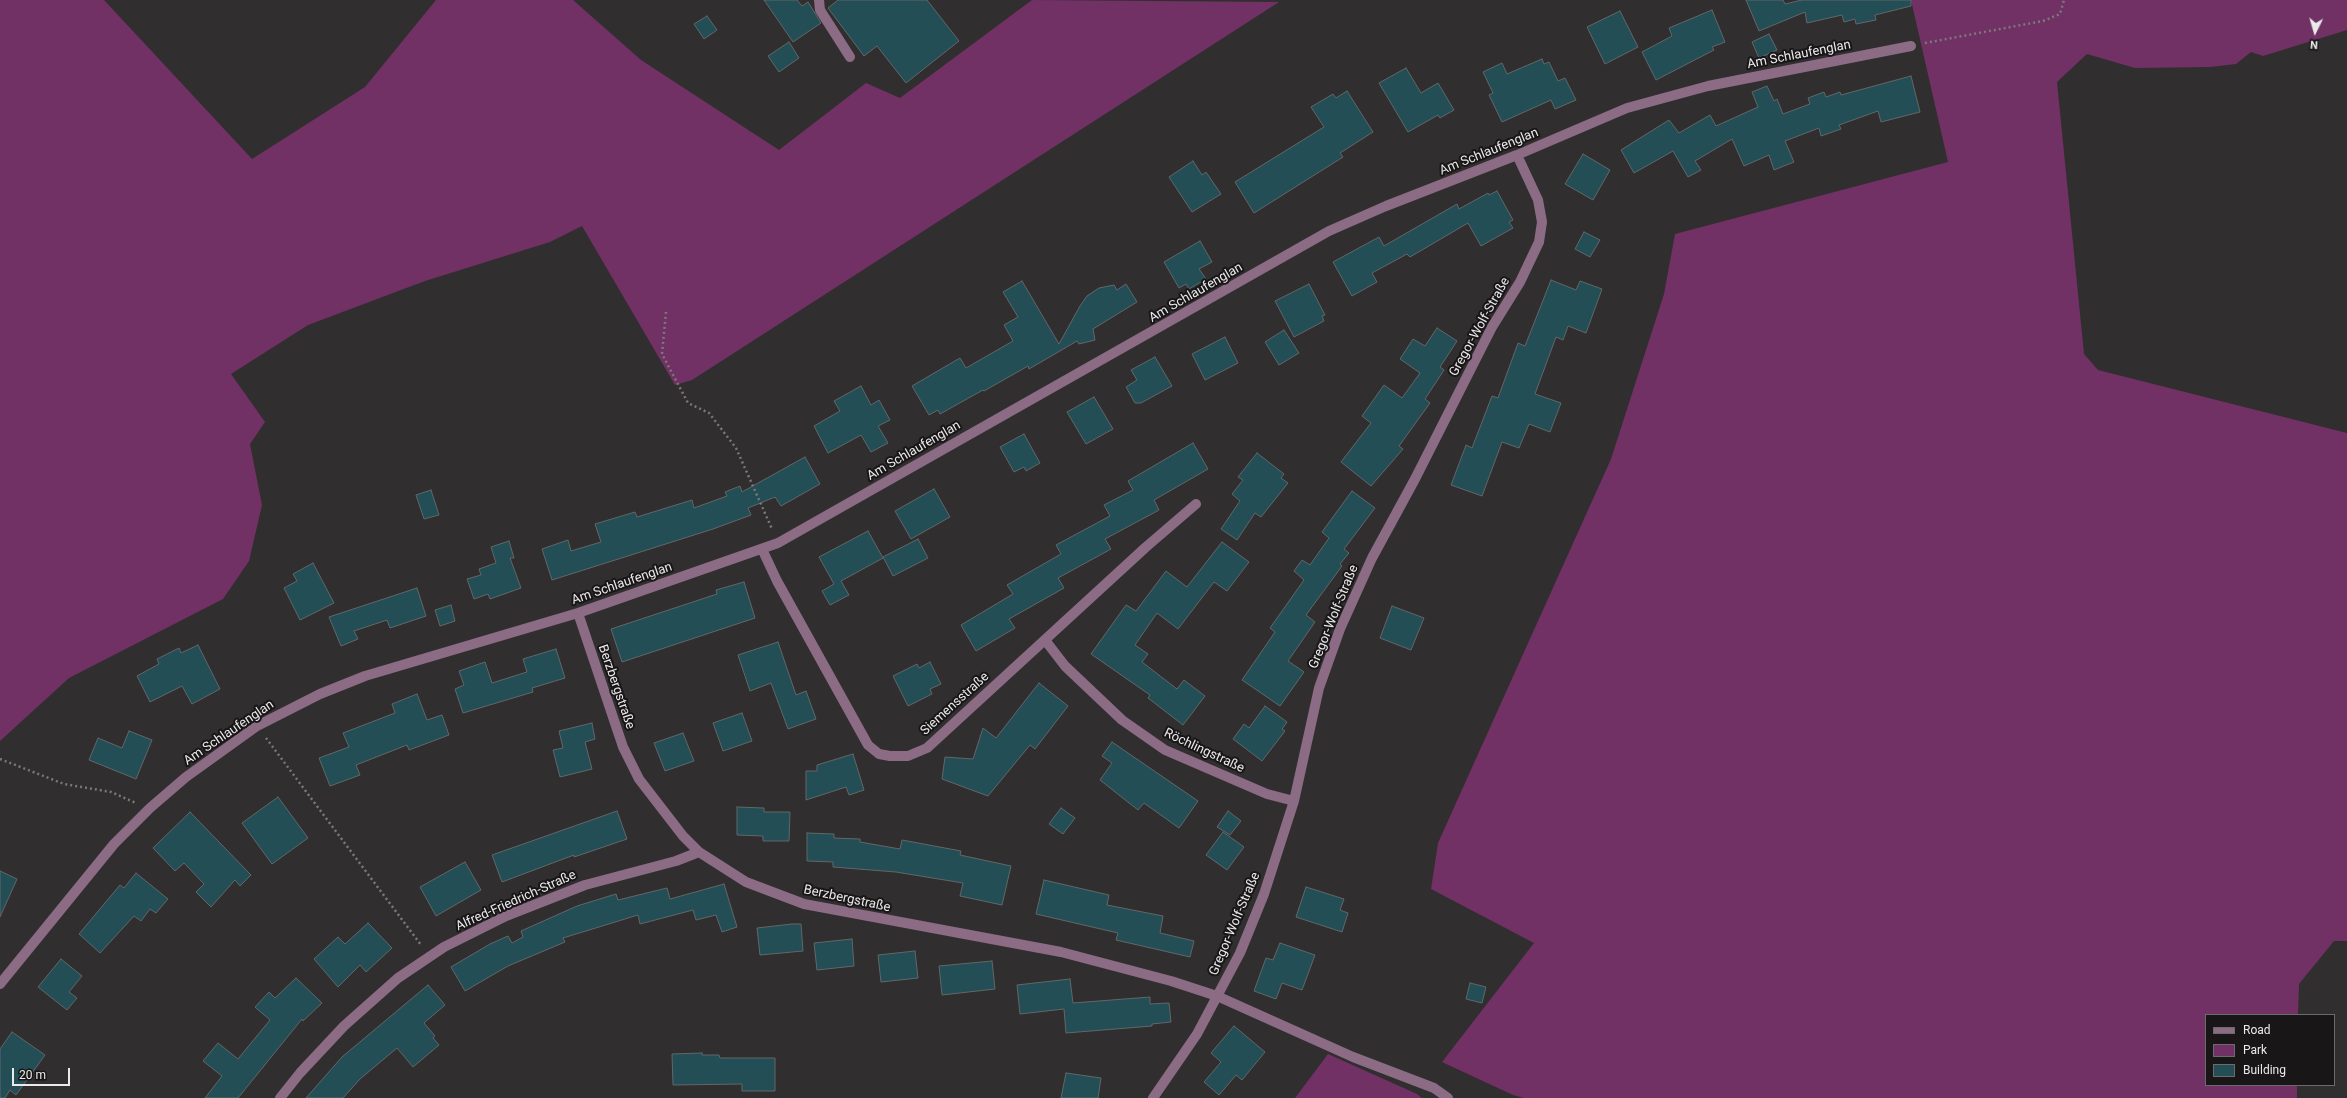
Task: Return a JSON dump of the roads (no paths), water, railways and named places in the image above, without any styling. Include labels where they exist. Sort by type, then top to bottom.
[{"type":"street","points":[[819,0],[820,10],[850,57]]},
{"type":"street","name":"Am Schlaufenglan","points":[[0,984],[114,844],[150,808],[186,777],[257,726],[320,694],[365,676],[578,613],[778,543],[1329,232],[1386,206],[1517,155],[1627,108],[1708,86],[1911,46]]},
{"type":"street","name":"Gregor-Wolf-Straße","points":[[1153,1098],[1197,1034],[1240,953],[1264,894],[1294,801],[1319,688],[1340,629],[1372,558],[1415,479],[1492,327],[1520,282],[1539,242],[1542,222],[1538,200],[1517,155]]},
{"type":"street","name":"Siemensstraße","points":[[762,549],[777,581],[868,745],[880,754],[890,756],[908,756],[926,748],[1146,547],[1196,504]]},
{"type":"street","name":"Berzbergstraße","points":[[578,613],[623,747],[639,779],[656,802],[699,852],[746,882],[804,904],[1061,952],[1171,980],[1217,996],[1353,1057],[1434,1088],[1448,1098]]},
{"type":"street","name":"Röchlingstraße","points":[[1045,640],[1065,666],[1122,720],[1165,750],[1267,794],[1294,801]]},
{"type":"street","name":"Alfred-Friedrich-Straße","points":[[280,1098],[300,1073],[344,1026],[398,978],[444,947],[506,916],[585,885],[676,861],[699,852]]}]
